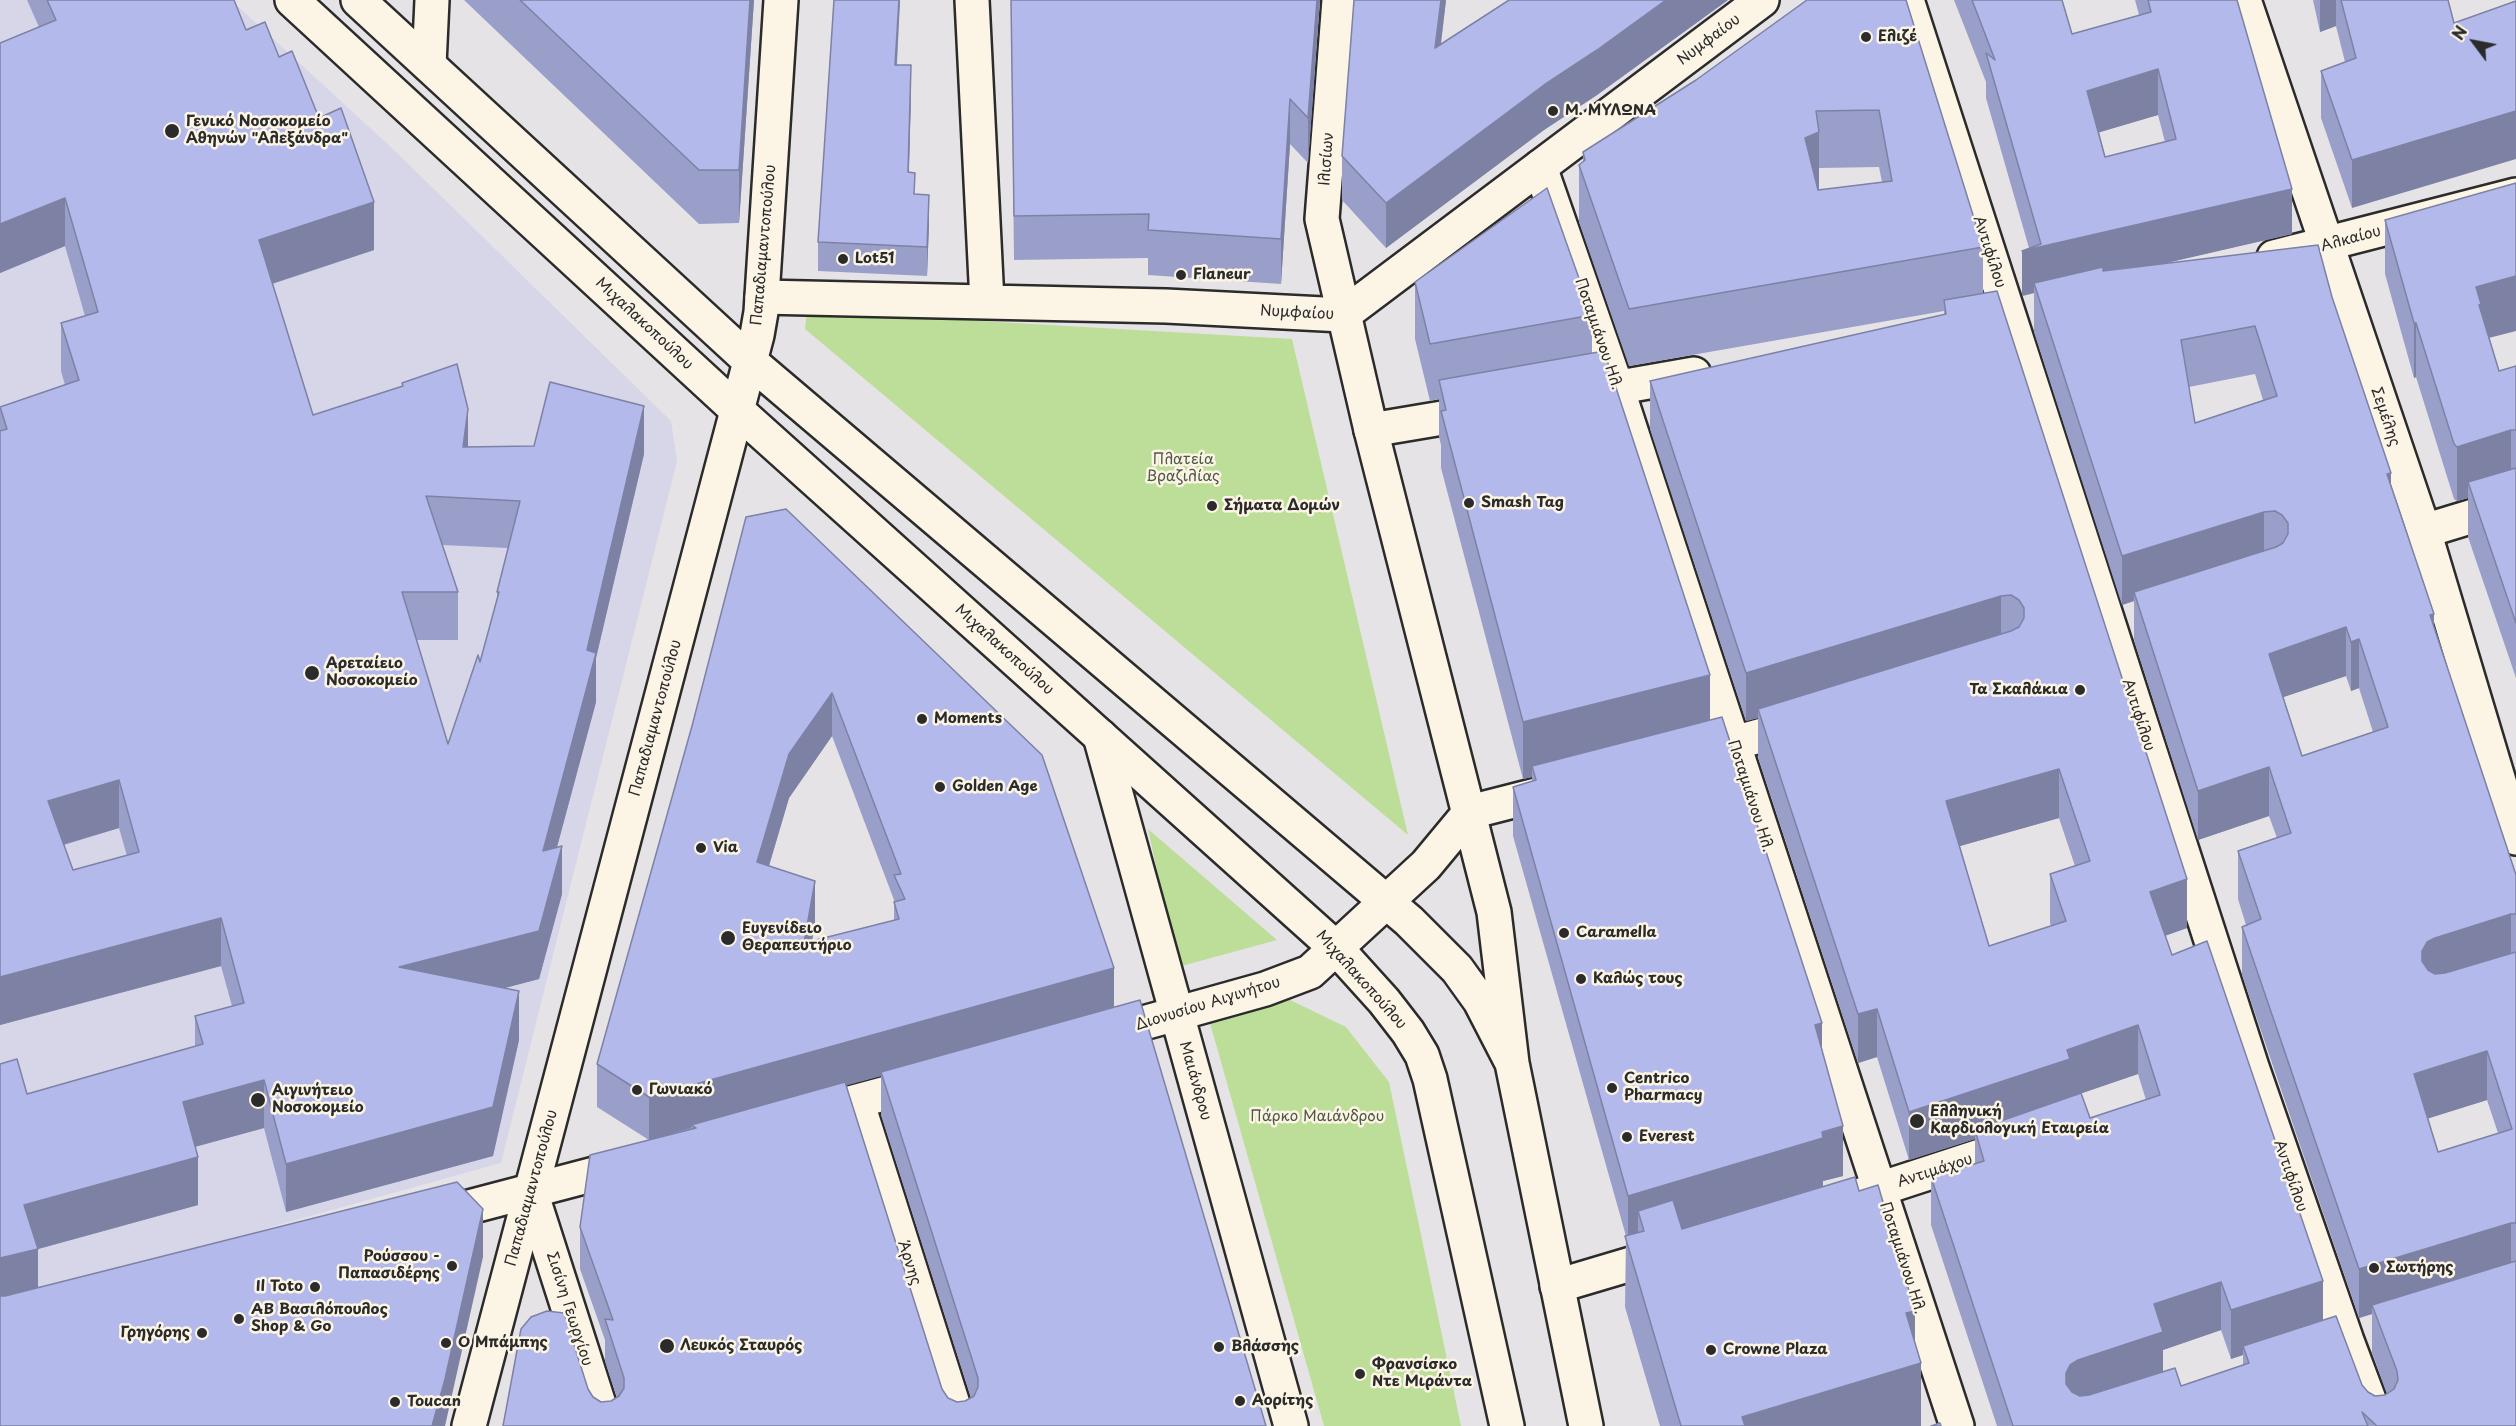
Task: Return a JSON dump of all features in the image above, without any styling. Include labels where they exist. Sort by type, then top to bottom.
[{"type":"street","name":"Μιχαλακοπούλου","points":[[292,0],[738,411],[1337,949],[1402,1024],[1422,1055],[1430,1079],[1507,1426]]},
{"type":"street","points":[[358,0],[751,362],[1385,903],[1409,921],[1457,969],[1480,1001],[1512,1063]]},
{"type":"street","points":[[429,65],[432,0]]},
{"type":"street","name":"Παπαδιαμαντοπούλου","points":[[469,1426],[751,362],[762,304],[782,0]]},
{"type":"street","points":[[972,0],[987,302]]},
{"type":"street","name":"Ιλισίων","points":[[1339,0],[1322,219],[1343,315]]},
{"type":"street","name":"Νυμφαίου","points":[[713,328],[762,304],[987,302],[1166,306],[1343,315],[1762,0]]},
{"type":"street","name":"Αντιφίλου","points":[[1907,0],[2010,318],[2122,624],[2252,1067],[2347,1341],[2379,1426]]},
{"type":"street","name":"Σεμέλης","points":[[2244,0],[2424,531],[2516,838]]},
{"type":"street","name":"Ποταμιάνου Ηλ.","points":[[1540,167],[1617,387],[1957,1426]]},
{"type":"street","name":"Αλκαίου","points":[[2247,263],[2327,245],[2516,195]]},
{"type":"street","points":[[1975,324],[2044,310]]},
{"type":"street","points":[[1343,315],[1494,912],[1512,1063],[1586,1426]]},
{"type":"street","points":[[1572,395],[1721,369]]},
{"type":"street","points":[[1371,430],[1515,405]]},
{"type":"street","points":[[2424,531],[2516,503]]},
{"type":"street","points":[[1653,765],[1733,745],[1824,717]]},
{"type":"street","name":"Μαιάνδρου","points":[[1100,736],[1291,1426]]},
{"type":"street","points":[[1470,812],[1585,783]]},
{"type":"street","name":"Διονυσίου Αιγινήτου","points":[[1074,1042],[1265,989],[1310,972],[1426,865],[1470,812]]},
{"type":"street","points":[[778,1123],[948,1076]]},
{"type":"street","name":"Άρνης","points":[[857,1101],[960,1426]]},
{"type":"street","name":"Αντιμάχου","points":[[1835,1203],[2048,1134]]},
{"type":"street","points":[[404,1224],[531,1192],[655,1157]]},
{"type":"street","name":"Σισίνη Γεωργίου","points":[[531,1192],[606,1426]]},
{"type":"street","points":[[1557,1286],[1702,1243]]},
{"type":"street","points":[[2314,1352],[2381,1331]]},
{"type":"shaded area","name":"Αρεταίειο Νοσοκομείο","points":[[0,0],[231,0],[394,150],[671,421],[677,461],[501,1163],[289,1222],[0,1307]]},
{"type":"green space","name":"Πλατεία Βραζιλίας","points":[[807,311],[1292,339],[1408,835],[805,329]]},
{"type":"green space","points":[[1148,829],[1277,940],[1178,967]]},
{"type":"green space","name":"Πάρκο Μαιάνδρου","points":[[1288,999],[1346,1027],[1389,1082],[1461,1426],[1324,1426],[1208,1016]]},
{"type":"building","name":"Αρεταίειο Νοσοκομείο","points":[[47,0],[234,0],[246,30],[265,22],[279,57],[292,51],[319,118],[341,108],[374,202],[259,240],[313,415],[403,386],[402,383],[457,364],[468,409],[463,447],[534,446],[550,382],[644,406],[587,650],[596,653],[543,851],[562,846],[539,931],[399,967],[519,991],[493,1107],[286,1164],[264,1080],[183,1102],[198,1157],[24,1205],[38,1249],[0,1258],[0,1064],[17,1059],[27,1094],[203,1044],[195,1016],[244,1003],[221,918],[0,977],[0,431],[7,429],[0,407],[79,380],[61,323],[98,312],[65,198],[0,224],[0,43],[56,20]],"holes":[[[426,496],[520,501],[480,662],[478,655],[448,744],[402,592],[458,592]],[[119,780],[139,852],[73,870],[48,801]]]},
{"type":"building","points":[[520,0],[750,0],[739,170],[699,170]]},
{"type":"building","points":[[834,0],[899,0],[895,65],[911,65],[908,172],[915,173],[914,194],[929,195],[927,247],[818,242]]},
{"type":"building","points":[[1011,0],[1317,0],[1308,118],[1290,99],[1281,239],[1148,230],[1149,214],[1014,216]]},
{"type":"building","points":[[1354,0],[1441,0],[1435,48],[1509,0],[1666,0],[1544,85],[1386,203],[1342,156]]},
{"type":"building","points":[[1807,0],[1906,0],[1983,247],[1629,309],[1579,165],[1585,160],[1583,152],[1696,80]],"holes":[[[1879,110],[1892,181],[1818,190],[1805,138],[1819,132],[1816,111]]]},
{"type":"building","points":[[1972,0],[2062,0],[2072,34],[2151,12],[2148,0],[2237,0],[2292,189],[2022,251],[2041,244],[1986,53],[1995,60]],"holes":[[[2158,69],[2176,139],[2105,157],[2087,91]]]},
{"type":"building","points":[[2341,0],[2448,0],[2454,23],[2516,1],[2516,111],[2352,160],[2321,71],[2356,58]]},
{"type":"building","points":[[2516,183],[2516,276],[2476,287],[2481,304],[2479,305],[2499,371],[2516,366],[2516,430],[2457,447],[2454,444],[2416,323],[2414,323],[2385,220]]},
{"type":"building","points":[[1547,188],[1592,315],[1430,344],[1415,282]]},
{"type":"building","points":[[2318,245],[2332,297],[2391,473],[2387,474],[2434,614],[2430,615],[2516,875],[2516,914],[2427,942],[2422,951],[2422,961],[2428,970],[2435,974],[2516,952],[2516,1223],[2359,1269],[2242,927],[2261,919],[2238,851],[2291,833],[2269,767],[2198,791],[2134,592],[2276,547],[2283,543],[2288,534],[2288,523],[2282,515],[2275,511],[2264,512],[2122,556],[2034,283],[2103,267],[2103,271]],"holes":[[[2255,326],[2277,396],[2195,423],[2181,340]],[[2346,627],[2351,642],[2359,639],[2388,727],[2302,756],[2269,654]],[[2487,1051],[2512,1129],[2438,1152],[2414,1074]]]},
{"type":"building","points":[[1997,291],[2187,879],[2150,892],[2172,955],[2207,941],[2323,1281],[2231,1310],[2221,1282],[2154,1304],[2163,1332],[2078,1360],[2070,1365],[2066,1373],[2066,1384],[2072,1392],[2080,1396],[2089,1395],[2175,1368],[2181,1386],[2249,1363],[2243,1346],[2336,1316],[2362,1385],[2375,1396],[2385,1395],[2394,1389],[2398,1380],[2397,1371],[2372,1305],[2516,1261],[2516,1426],[2377,1426],[2362,1412],[2368,1426],[2013,1426],[1931,1177],[1984,1161],[1975,1130],[2081,1093],[2090,1118],[2160,1095],[2138,1025],[2067,1050],[2070,1059],[1909,1112],[1877,1009],[1858,1014],[1758,709],[2011,631],[2019,627],[2024,618],[2024,608],[2019,600],[2011,595],[2001,596],[1746,673],[1650,381],[1946,314],[1944,300]],"holes":[[[2059,769],[2090,861],[2050,874],[2066,921],[1989,946],[1946,801]]]},
{"type":"building","points":[[1604,351],[1710,675],[1523,722],[1441,411],[1446,410],[1439,380]]},
{"type":"building","points":[[2516,468],[2516,623],[2468,482]]},
{"type":"building","points":[[786,509],[1042,755],[1114,968],[649,1097],[597,1064],[692,726],[746,517]],"holes":[[[832,693],[901,874],[894,875],[905,899],[894,902],[899,919],[804,943],[815,881],[757,862],[789,754]]]},
{"type":"building","points":[[1722,717],[1822,1023],[1815,1025],[1843,1126],[1822,1132],[1823,1138],[1628,1196],[1513,787],[1536,780],[1532,766]]},
{"type":"building","points":[[1140,1000],[1266,1426],[503,1426],[521,1329],[531,1317],[547,1311],[564,1313],[588,1389],[593,1397],[601,1402],[611,1401],[619,1396],[624,1388],[624,1378],[605,1319],[613,1320],[580,1227],[590,1155],[696,1128],[691,1125],[845,1082],[942,1389],[948,1398],[957,1402],[974,1396],[978,1387],[978,1378],[881,1072]]},
{"type":"building","points":[[1855,1177],[1859,1191],[1878,1185],[1915,1311],[1906,1313],[1921,1363],[1742,1417],[1745,1426],[1681,1426],[1625,1236],[1644,1231],[1638,1211],[1673,1200],[1682,1229]]},
{"type":"building","points":[[457,1182],[483,1209],[445,1379],[432,1426],[0,1426],[0,1296]]},
{"type":"place","name":"Ελιζέ","points":[[1866,37]]},
{"type":"place","name":"Μ. ΜΥΛΩΝΑ","points":[[1553,111]]},
{"type":"place","name":"Γενικό Νοσοκομείο Αθηνών \"Αλεξάνδρα\"","points":[[172,131]]},
{"type":"place","name":"Lot51","points":[[843,259]]},
{"type":"place","name":"Flaneur","points":[[1181,275]]},
{"type":"place","name":"Smash Tag","points":[[1469,503]]},
{"type":"place","name":"Σήματα Δομών","points":[[1212,506]]},
{"type":"place","name":"Αρεταίειο Νοσοκομείο","points":[[312,673]]},
{"type":"place","name":"Τα Σκαλάκια","points":[[2080,690]]},
{"type":"place","name":"Moments","points":[[922,719]]},
{"type":"place","name":"Golden Age","points":[[940,787]]},
{"type":"place","name":"Via","points":[[701,848]]},
{"type":"place","name":"Caramella","points":[[1564,933]]},
{"type":"place","name":"Ευγενίδειο Θεραπευτήριο","points":[[728,938]]},
{"type":"place","name":"Καλώς τους","points":[[1581,979]]},
{"type":"place","name":"Centrico Pharmacy","points":[[1612,1088]]},
{"type":"place","name":"Γωνιακό","points":[[637,1090]]},
{"type":"place","name":"Αιγινήτειο Νοσοκομείο","points":[[258,1100]]},
{"type":"place","name":"Ελληνική Καρδιολογική Εταιρεία","points":[[1917,1121]]},
{"type":"place","name":"Everest","points":[[1627,1137]]},
{"type":"place","name":"Ρούσσου - Παπασιδέρης","points":[[452,1266]]},
{"type":"place","name":"Σωτήρης","points":[[2374,1268]]},
{"type":"place","name":"Il Toto","points":[[315,1287]]},
{"type":"place","name":"ΑΒ Βασιλόπουλος Shop & Go","points":[[239,1319]]},
{"type":"place","name":"Γρηγόρης","points":[[202,1333]]},
{"type":"place","name":"Ο Μπάμπης","points":[[446,1343]]},
{"type":"place","name":"Λευκός Σταυρός","points":[[667,1346]]},
{"type":"place","name":"Βλάσσης","points":[[1219,1347]]},
{"type":"place","name":"Crowne Plaza","points":[[1711,1350]]},
{"type":"place","name":"Φρανσίσκο Ντε Μιράντα","points":[[1360,1374]]},
{"type":"place","name":"Αορίτης","points":[[1240,1401]]},
{"type":"place","name":"Toucan","points":[[395,1402]]}]
